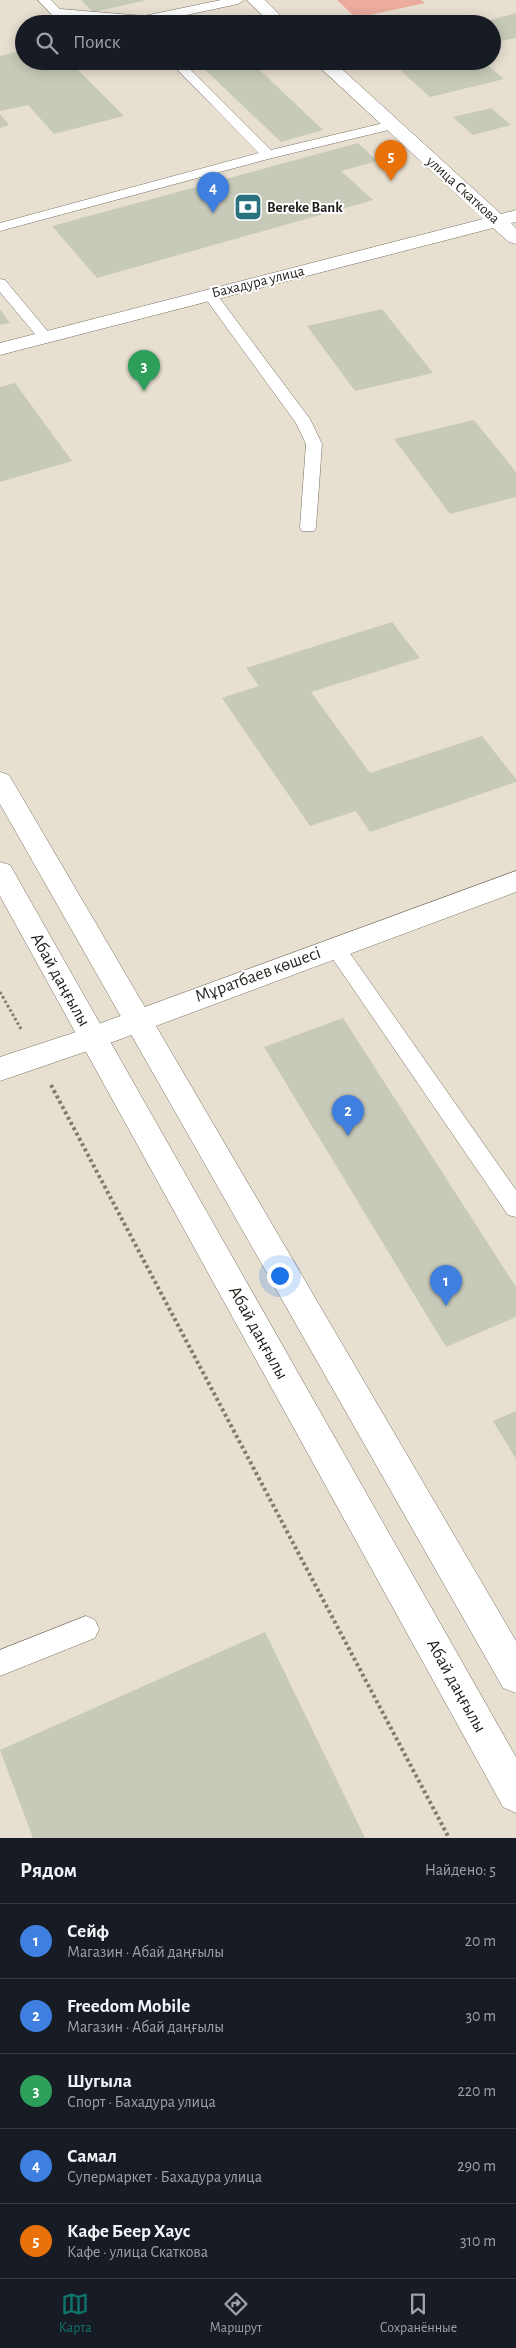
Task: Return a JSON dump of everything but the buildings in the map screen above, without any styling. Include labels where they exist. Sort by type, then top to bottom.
[{"type":"main road","points":[[255,0],[271,15]]},
{"type":"main road","name":"улица Скаткова","points":[[332,70],[392,125],[507,218],[516,238]]},
{"type":"main road","name":"Бахадура улица","points":[[0,349],[507,218]]},
{"type":"main road","points":[[0,781],[516,1675]]},
{"type":"main road","name":"Абай даңғылы","points":[[0,872],[516,1794]]},
{"type":"main road","name":"Мұратбаев көшесі","points":[[0,1069],[92,1038],[138,1019],[516,881]]},
{"type":"lane","points":[[44,0],[56,12],[82,15]]},
{"type":"lane","points":[[174,15],[238,0]]},
{"type":"lane","points":[[183,70],[268,155]]},
{"type":"lane","points":[[0,227],[268,155],[392,125]]},
{"type":"lane","points":[[0,283],[45,338]]},
{"type":"lane","points":[[210,295],[304,422],[314,444],[308,527]]},
{"type":"lane","points":[[335,947],[516,1208]]},
{"type":"lane","points":[[0,1663],[86,1629]]},
{"type":"path","points":[[0,992],[260,1477],[449,1838]]},
{"type":"shaded area","points":[[337,0],[421,0],[425,3],[370,15],[353,15]]},
{"type":"place","name":"Кафе Беер Хаус","points":[[391,181]]},
{"type":"place","name":"Bereke Bank","points":[[248,207]]},
{"type":"place","name":"Самал","points":[[213,213]]},
{"type":"place","name":"Шугыла","points":[[144,391]]},
{"type":"place","name":"Freedom Mobile","points":[[348,1136]]},
{"type":"place","name":"Сейф","points":[[446,1306]]}]
